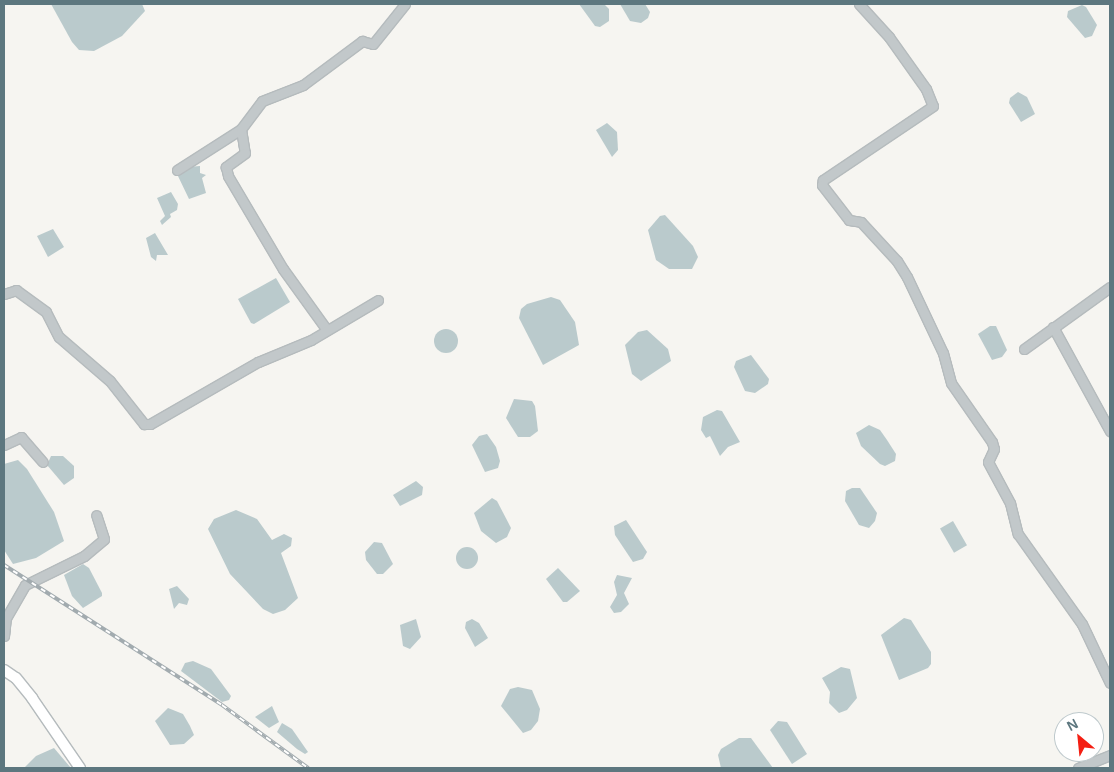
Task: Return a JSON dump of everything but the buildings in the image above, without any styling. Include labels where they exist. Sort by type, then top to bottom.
[{"type":"main road","points":[[4,670],[16,678],[32,698],[80,768]]},
{"type":"street","points":[[177,170],[241,129],[262,101],[303,85],[362,42],[373,44],[405,4]]},
{"type":"street","points":[[859,4],[889,37],[926,89],[933,106],[823,180],[822,185],[849,220],[861,222],[897,261],[907,277],[943,353],[951,383],[992,442],[994,449],[988,462],[1010,503],[1018,534],[1082,624],[1110,683]]},
{"type":"street","points":[[241,129],[245,153],[226,168],[228,176],[283,270],[327,330]]},
{"type":"street","points":[[1024,349],[1110,287]]},
{"type":"street","points":[[4,294],[16,290],[46,312],[59,337],[110,381],[144,424],[150,424],[258,362],[327,330],[378,300]]},
{"type":"street","points":[[1053,327],[1110,431]]},
{"type":"street","points":[[4,445],[21,437],[43,462]]},
{"type":"street","points":[[4,636],[6,618],[24,586],[84,556],[104,538],[96,515]]},
{"type":"street","points":[[1078,768],[1110,755]]},
{"type":"shaded area","points":[[51,4],[142,4],[145,11],[122,36],[94,51],[79,50],[72,42]]},
{"type":"shaded area","points":[[579,4],[604,4],[609,9],[609,21],[600,27],[595,26]]},
{"type":"shaded area","points":[[620,4],[645,4],[650,12],[648,18],[641,23],[630,21]]},
{"type":"shaded area","points":[[1082,5],[1086,7],[1097,25],[1092,36],[1085,38],[1067,17],[1068,11]]},
{"type":"shaded area","points":[[1018,92],[1027,97],[1035,114],[1021,122],[1009,103],[1010,98]]},
{"type":"shaded area","points":[[607,123],[617,132],[618,150],[612,157],[596,130]]},
{"type":"shaded area","points":[[200,166],[200,173],[206,175],[202,178],[206,193],[189,199],[177,174],[188,167]]},
{"type":"shaded area","points":[[171,192],[178,204],[177,210],[170,214],[171,217],[162,225],[160,221],[165,216],[157,198]]},
{"type":"shaded area","points":[[665,215],[693,246],[698,257],[692,269],[669,269],[656,260],[648,230],[660,216]]},
{"type":"shaded area","points":[[53,229],[64,247],[48,257],[37,236]]},
{"type":"shaded area","points":[[155,233],[168,255],[157,255],[156,261],[151,257],[146,238]]},
{"type":"shaded area","points":[[276,278],[290,302],[254,324],[251,323],[238,299]]},
{"type":"shaded area","points":[[551,297],[560,300],[575,322],[579,345],[543,365],[519,318],[521,309],[527,304]]},
{"type":"shaded area","points":[[990,326],[996,326],[1007,350],[1002,357],[992,360],[978,334]]},
{"type":"shaded area","points":[[446,329],[454,333],[458,341],[454,349],[446,353],[438,349],[434,341],[438,333]]},
{"type":"shaded area","points":[[647,330],[668,349],[671,361],[641,381],[632,374],[625,345],[638,332]]},
{"type":"shaded area","points":[[751,355],[769,379],[768,384],[755,393],[745,391],[734,367],[736,361]]},
{"type":"shaded area","points":[[514,399],[532,401],[535,406],[538,431],[530,437],[518,437],[506,418]]},
{"type":"shaded area","points":[[717,410],[722,411],[740,442],[728,447],[720,456],[710,436],[706,438],[701,430],[703,417]]},
{"type":"shaded area","points":[[869,425],[880,430],[896,454],[895,461],[885,466],[880,464],[861,446],[856,433]]},
{"type":"shaded area","points":[[487,434],[496,447],[500,461],[498,468],[485,472],[472,445],[479,436]]},
{"type":"shaded area","points":[[51,456],[63,456],[74,466],[74,478],[64,485],[47,465]]},
{"type":"shaded area","points":[[18,460],[27,469],[54,512],[64,541],[36,558],[13,564],[4,550],[4,464]]},
{"type":"shaded area","points":[[416,481],[423,487],[422,495],[400,506],[393,495]]},
{"type":"shaded area","points":[[852,488],[860,488],[877,513],[875,521],[869,528],[859,525],[845,501],[846,491]]},
{"type":"shaded area","points":[[492,498],[497,501],[511,528],[507,537],[496,543],[481,531],[474,513]]},
{"type":"shaded area","points":[[236,510],[257,519],[272,540],[284,534],[292,538],[291,546],[281,553],[298,598],[285,610],[273,614],[263,609],[230,574],[208,529],[214,519]]},
{"type":"shaded area","points":[[626,520],[647,552],[643,559],[633,562],[615,535],[614,526]]},
{"type":"shaded area","points":[[953,521],[967,545],[954,553],[940,528]]},
{"type":"shaded area","points":[[374,542],[382,543],[393,564],[383,574],[377,574],[366,560],[365,552]]},
{"type":"shaded area","points":[[467,547],[475,550],[478,558],[475,566],[467,569],[459,566],[456,558],[459,550]]},
{"type":"shaded area","points":[[83,564],[89,568],[102,596],[83,608],[72,596],[64,575]]},
{"type":"shaded area","points":[[558,568],[580,591],[567,602],[563,602],[546,579]]},
{"type":"shaded area","points":[[617,575],[632,578],[624,593],[629,604],[621,612],[614,613],[610,607],[617,595],[614,582]]},
{"type":"shaded area","points":[[177,586],[189,599],[187,605],[179,603],[174,609],[169,589]]},
{"type":"shaded area","points":[[904,618],[911,620],[931,652],[931,664],[928,668],[899,680],[881,635]]},
{"type":"shaded area","points":[[416,619],[421,637],[410,649],[403,646],[400,625]]},
{"type":"shaded area","points":[[472,619],[479,623],[488,638],[475,647],[465,628],[466,622]]},
{"type":"shaded area","points":[[193,661],[211,669],[231,696],[229,700],[222,702],[181,671],[185,663]]},
{"type":"shaded area","points":[[841,667],[850,669],[857,698],[847,710],[839,713],[829,703],[830,692],[822,678]]},
{"type":"shaded area","points":[[518,687],[532,690],[540,709],[538,721],[531,730],[523,733],[501,706],[510,689]]},
{"type":"shaded area","points":[[272,706],[279,722],[269,728],[255,717]]},
{"type":"shaded area","points":[[168,708],[183,714],[194,735],[184,744],[170,745],[155,721]]},
{"type":"shaded area","points":[[778,721],[787,722],[807,754],[792,764],[770,730]]},
{"type":"shaded area","points":[[282,723],[292,729],[308,752],[305,754],[297,749],[277,732]]},
{"type":"shaded area","points":[[739,738],[751,738],[773,768],[721,768],[718,755],[721,749]]},
{"type":"shaded area","points":[[54,748],[71,768],[24,768],[36,756]]},
{"type":"railway","points":[[4,565],[222,705],[308,768]]}]
